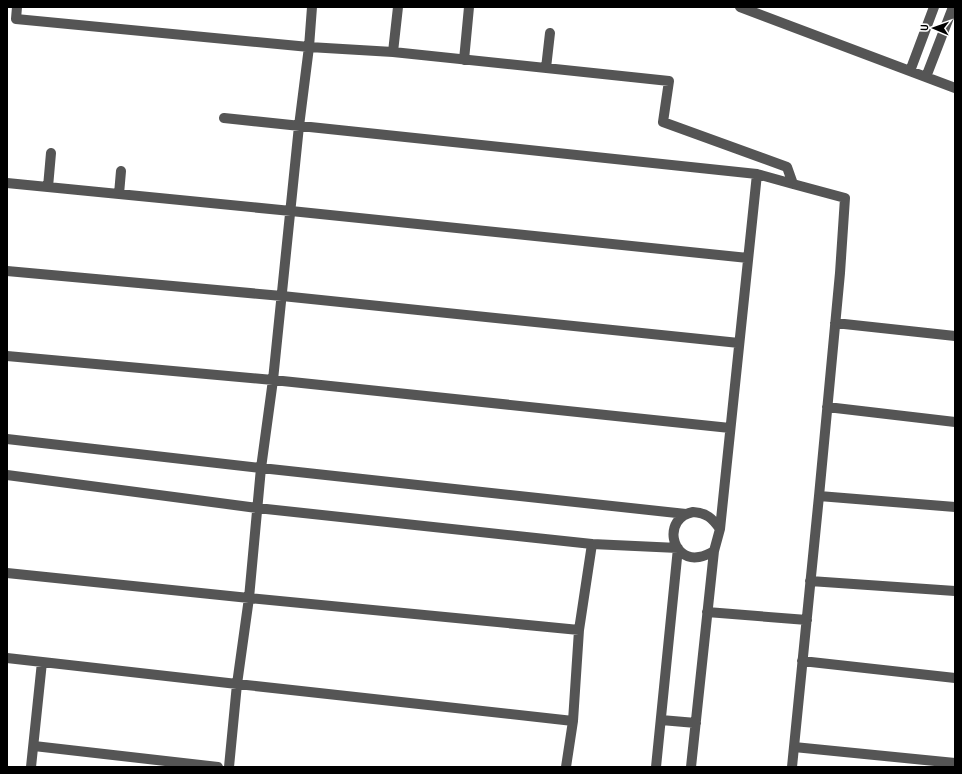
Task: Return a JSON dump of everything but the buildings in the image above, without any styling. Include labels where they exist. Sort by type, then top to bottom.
[{"type":"street","points":[[17,7],[16,19],[309,47],[393,52],[669,81],[663,122],[787,167],[793,184]]},
{"type":"street","points":[[229,767],[237,684],[249,598],[261,468],[273,380],[312,7]]},
{"type":"street","points":[[393,52],[398,7]]},
{"type":"street","points":[[464,60],[469,7]]},
{"type":"street","points":[[740,7],[955,88]]},
{"type":"street","points":[[910,71],[934,7]]},
{"type":"street","points":[[926,77],[953,7]]},
{"type":"street","points":[[546,68],[550,33]]},
{"type":"street","points":[[224,118],[757,174],[845,198],[840,273],[792,767]]},
{"type":"street","points":[[48,187],[51,153]]},
{"type":"street","points":[[119,194],[121,171]]},
{"type":"street","points":[[691,767],[714,551],[720,529],[757,174]]},
{"type":"street","points":[[7,183],[748,258]]},
{"type":"street","points":[[7,271],[282,296],[739,343]]},
{"type":"street","points":[[835,323],[955,336]]},
{"type":"street","points":[[7,356],[273,380],[730,428]]},
{"type":"street","points":[[827,407],[955,422]]},
{"type":"street","points":[[7,439],[686,514],[693,512],[701,513],[714,521],[720,529]]},
{"type":"street","points":[[7,475],[257,508],[592,544],[678,548]]},
{"type":"street","points":[[819,496],[955,507]]},
{"type":"street","points":[[686,514],[675,526],[673,534],[674,541],[678,548],[683,554],[698,558],[706,556],[714,551]]},
{"type":"street","points":[[566,767],[573,721],[579,630],[592,544]]},
{"type":"street","points":[[656,767],[678,548]]},
{"type":"street","points":[[7,573],[579,630]]},
{"type":"street","points":[[810,581],[955,591]]},
{"type":"street","points":[[707,612],[807,620]]},
{"type":"street","points":[[7,658],[573,721]]},
{"type":"street","points":[[802,661],[955,678]]},
{"type":"street","points":[[31,767],[42,662]]},
{"type":"street","points":[[661,720],[696,723]]},
{"type":"street","points":[[34,746],[218,767]]},
{"type":"street","points":[[794,747],[955,763]]}]
